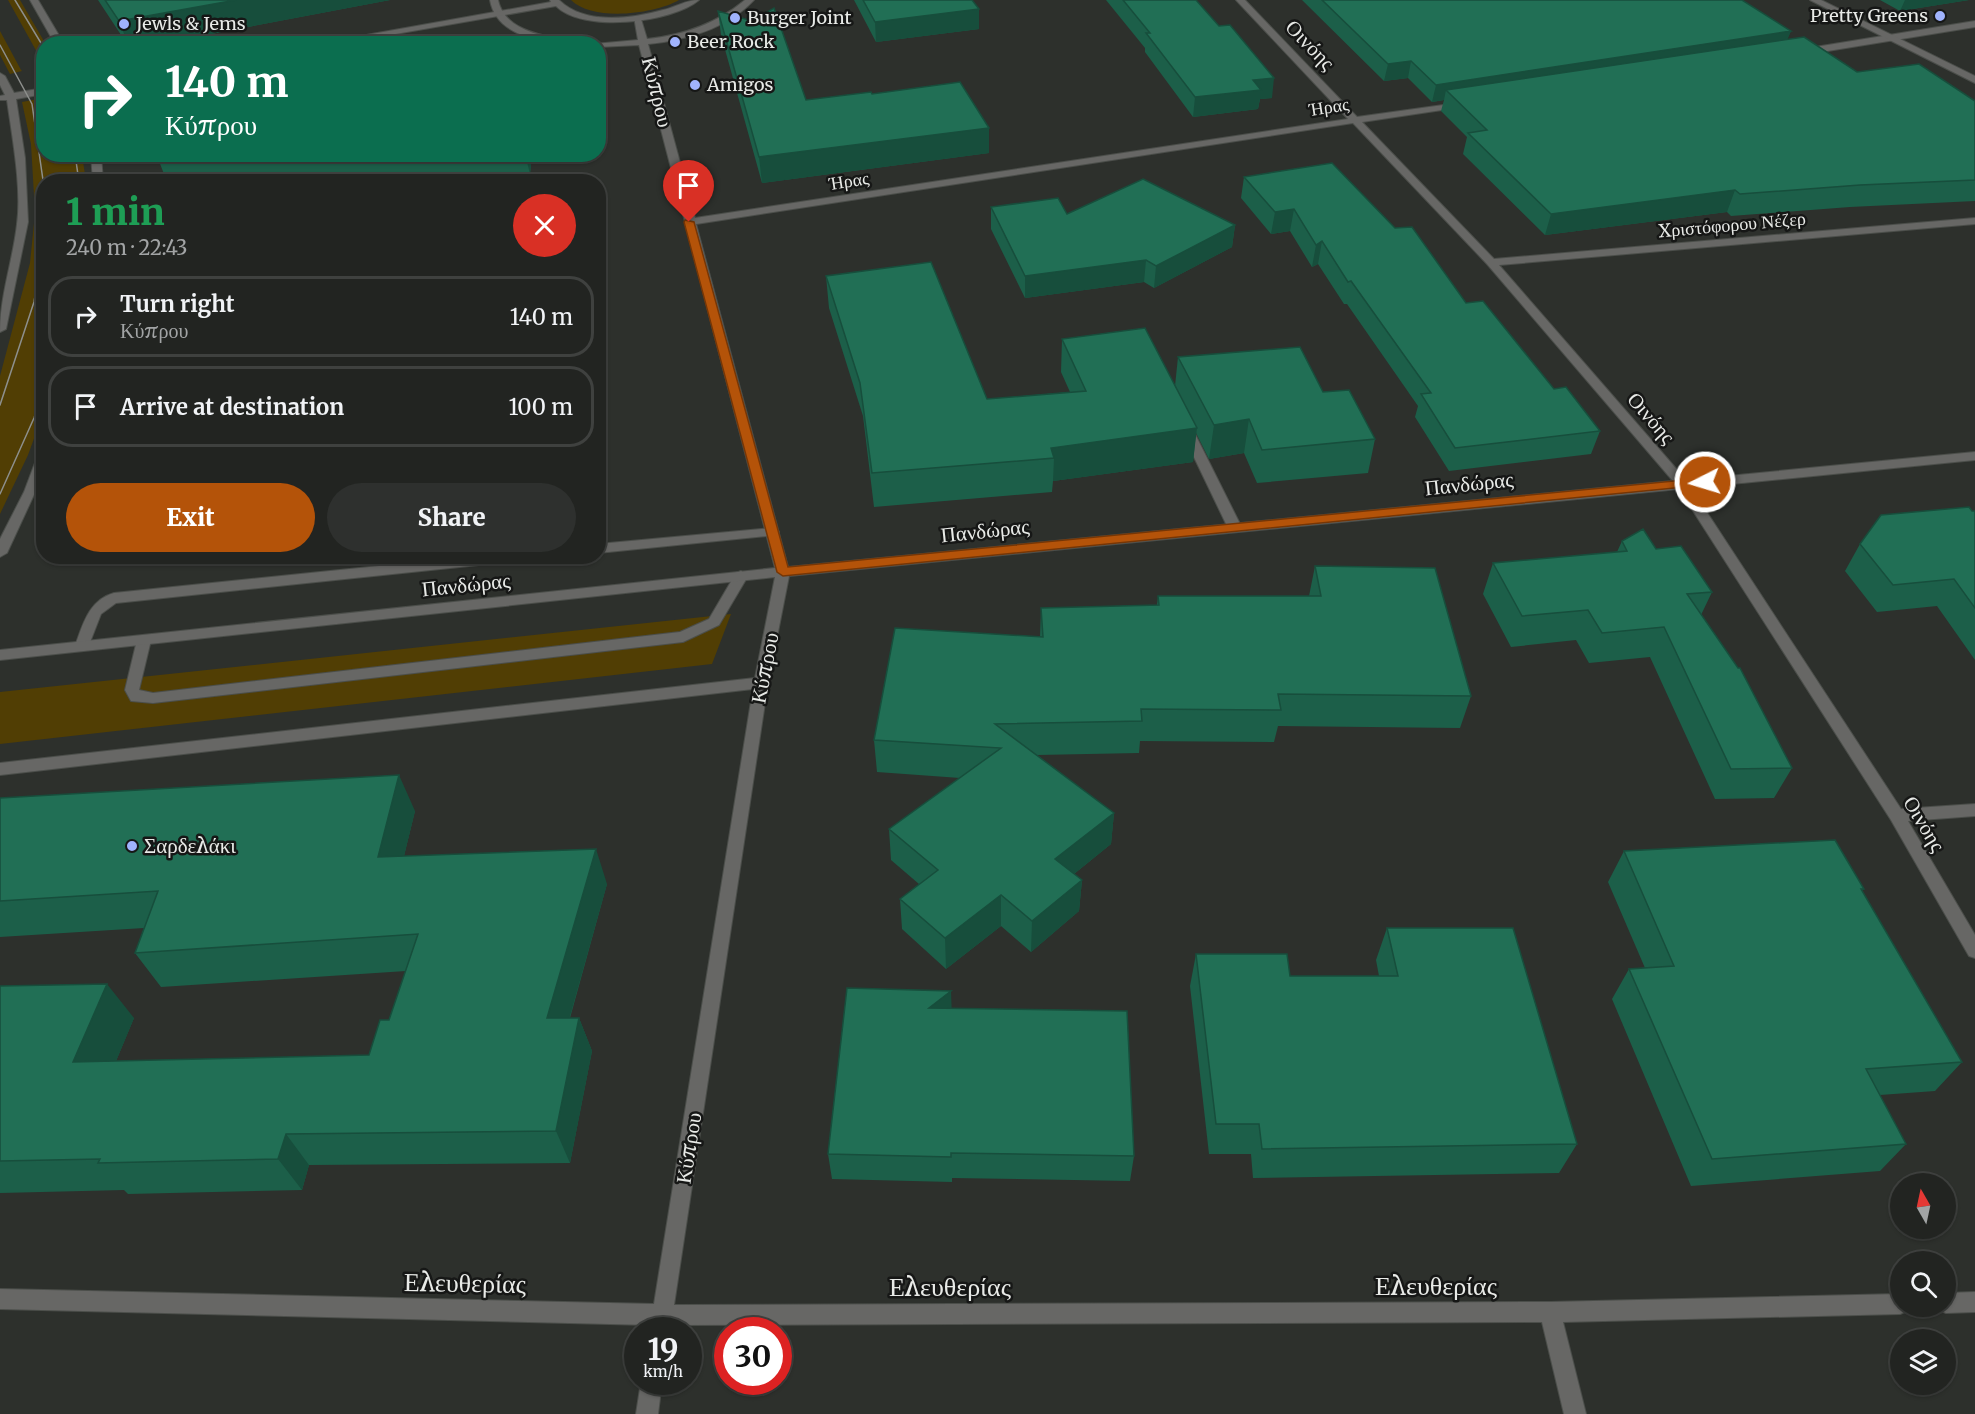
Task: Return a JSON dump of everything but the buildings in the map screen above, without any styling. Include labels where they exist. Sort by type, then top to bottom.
[{"type":"street","points":[[34,0],[55,36]]},
{"type":"street","points":[[494,0],[497,14],[505,22],[537,36]]},
{"type":"street","points":[[367,36],[555,2],[568,11],[587,17],[637,19],[677,9],[695,0]]},
{"type":"street","points":[[606,44],[643,42],[681,35],[720,22],[750,0]]},
{"type":"street","name":"Οινόης","points":[[1240,0],[1491,262],[1682,484],[1897,816],[1975,951]]},
{"type":"street","points":[[1814,0],[1975,80]]},
{"type":"street","name":"Κύπρου","points":[[637,19],[783,572],[761,683],[663,1317]]},
{"type":"street","points":[[1797,53],[1975,24]]},
{"type":"street","points":[[0,76],[20,158],[23,222],[5,315],[0,329]]},
{"type":"street","points":[[5,98],[36,92]]},
{"type":"street","name":"Ήρας","points":[[689,222],[1472,102]]},
{"type":"street","name":"Χριστόφορου Νέζερ","points":[[1491,262],[1975,221]]},
{"type":"street","points":[[1182,420],[1235,528]]},
{"type":"street","name":"Πανδώρας","points":[[0,656],[741,576],[1975,456]]},
{"type":"street","points":[[0,553],[36,476]]},
{"type":"street","points":[[606,548],[772,532]]},
{"type":"street","points":[[82,646],[97,609],[104,601],[114,598],[448,564]]},
{"type":"street","points":[[144,640],[132,690],[136,697],[153,698],[683,637],[714,622],[741,576]]},
{"type":"street","points":[[0,769],[761,683]]},
{"type":"street","points":[[1897,816],[1975,810]]},
{"type":"street","name":"Ελευθερίας","points":[[0,1299],[624,1322]]},
{"type":"street","points":[[1956,1303],[1975,1302]]},
{"type":"street","name":"Ελευθερίας","points":[[702,1323],[1550,1312],[1890,1304]]},
{"type":"street","points":[[1550,1312],[1575,1414]]},
{"type":"street","points":[[647,1414],[650,1395]]},
{"type":"shaded area","points":[[8,0],[20,0],[41,36],[36,36],[36,50]]},
{"type":"shaded area","points":[[571,0],[679,0],[655,9],[624,14],[594,11],[581,7]]},
{"type":"shaded area","points":[[0,31],[22,71],[10,74],[0,55]]},
{"type":"shaded area","points":[[36,99],[36,162],[83,162],[85,174],[36,174],[36,433],[0,514],[0,376],[30,263],[35,213],[31,144],[22,102]]},
{"type":"shaded area","points":[[731,614],[712,664],[0,744],[0,692]]},
{"type":"tram line","points":[[15,0],[37,36]]},
{"type":"tram line","points":[[0,45],[32,104],[36,132]]},
{"type":"tram line","points":[[40,162],[42,174]]},
{"type":"tram line","points":[[76,162],[78,174]]},
{"type":"tram line","points":[[0,405],[36,290]]},
{"type":"tram line","points":[[0,494],[36,412]]},
{"type":"place","name":"Pretty Greens","points":[[1940,16]]},
{"type":"place","name":"Burger Joint","points":[[735,18]]},
{"type":"place","name":"Jewls & Jems","points":[[124,24]]},
{"type":"place","name":"Beer Rock","points":[[675,42]]},
{"type":"place","name":"Amigos","points":[[695,85]]},
{"type":"place","name":"Σαρδελάκι","points":[[132,846]]},
{"type":"route","points":[[689,222],[783,572],[1705,482]]}]
